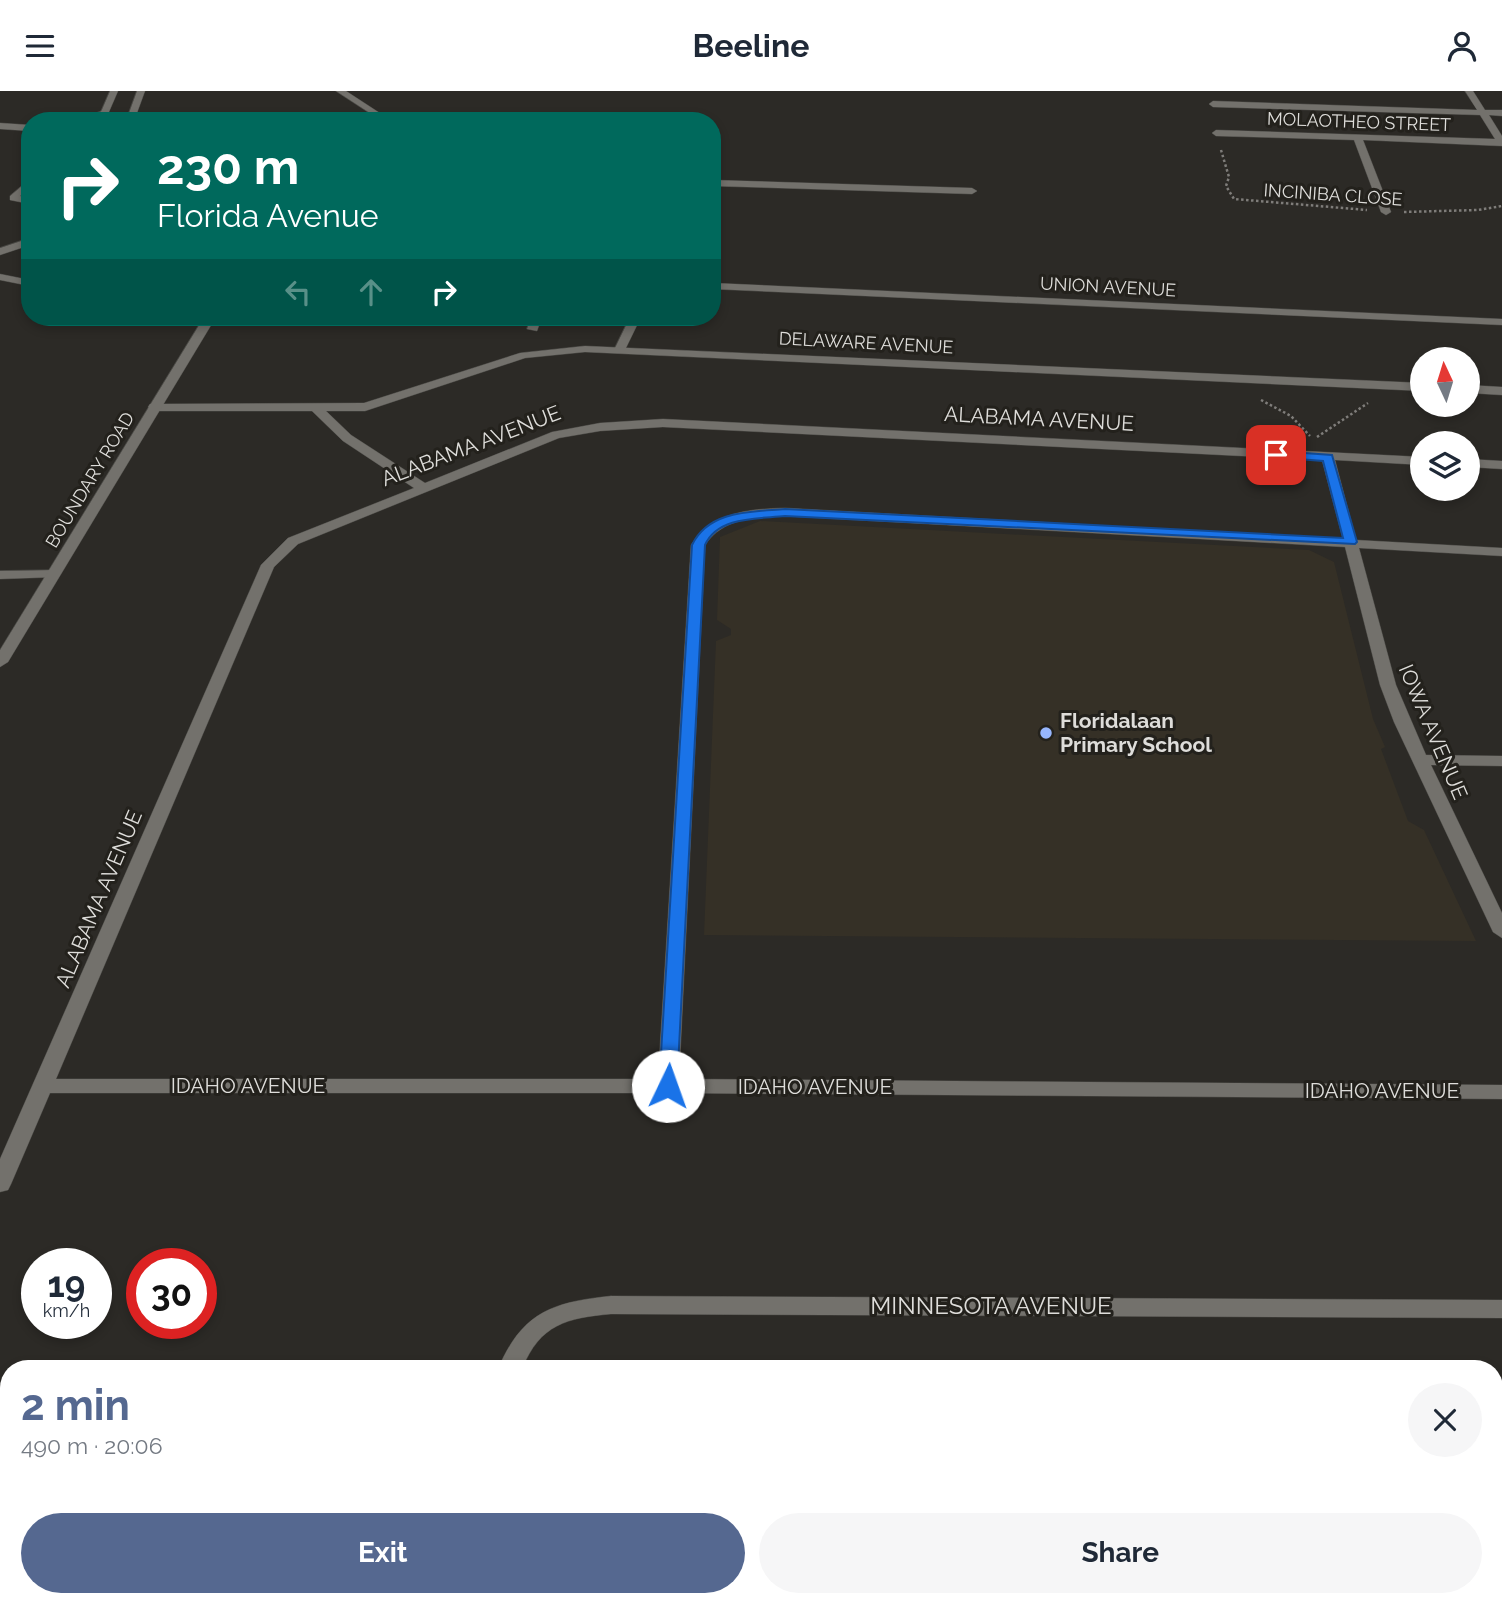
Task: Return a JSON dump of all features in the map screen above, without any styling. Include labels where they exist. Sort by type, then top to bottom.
[{"type":"street","points":[[105,112],[114,91]]},
{"type":"street","points":[[133,112],[141,91]]},
{"type":"street","points":[[340,91],[374,112]]},
{"type":"street","points":[[1469,91],[1502,143]]},
{"type":"street","points":[[1213,104],[1502,113]]},
{"type":"street","points":[[0,126],[21,127]]},
{"type":"street","name":"MOLAOTHEO STREET","points":[[1216,133],[1502,143]]},
{"type":"street","points":[[1358,138],[1386,212]]},
{"type":"street","points":[[721,183],[972,191]]},
{"type":"street","points":[[21,190],[13,198],[21,199]]},
{"type":"street","points":[[0,250],[21,243]]},
{"type":"street","points":[[0,277],[21,281]]},
{"type":"street","name":"UNION AVENUE","points":[[721,286],[1502,322]]},
{"type":"street","name":"BOUNDARY ROAD","points":[[0,662],[205,326]]},
{"type":"street","points":[[620,350],[631,326]]},
{"type":"street","name":"DELAWARE AVENUE","points":[[154,407],[352,408],[377,404],[504,361],[541,352],[570,349],[1410,387]]},
{"type":"street","points":[[1480,390],[1502,391]]},
{"type":"street","points":[[316,408],[347,439],[422,488]]},
{"type":"street","name":"ALABAMA AVENUE","points":[[0,1184],[268,565],[293,541],[556,435],[644,423],[1410,461]]},
{"type":"street","name":"IOWA AVENUE","points":[[1328,458],[1388,685],[1420,760],[1493,895],[1502,932]]},
{"type":"street","points":[[1480,464],[1502,465]]},
{"type":"street","points":[[668,1086],[698,545],[711,527],[738,517],[785,513],[1502,552]]},
{"type":"street","points":[[0,575],[53,574]]},
{"type":"street","points":[[1420,760],[1502,761]]},
{"type":"street","name":"IDAHO AVENUE","points":[[43,1086],[668,1086],[1502,1092]]},
{"type":"street","name":"MINNESOTA AVENUE","points":[[513,1360],[530,1330],[551,1316],[582,1307],[611,1305],[1502,1309]]},
{"type":"path","name":"INCINIBA CLOSE","points":[[1216,133],[1228,177],[1226,186],[1234,199],[1386,212],[1478,210],[1502,206]]},
{"type":"path","points":[[1254,396],[1291,416],[1313,439],[1394,386]]},
{"type":"shaded area","name":"Floridalaan Primary School","points":[[760,521],[1309,550],[1334,562],[1373,719],[1385,747],[1381,749],[1408,821],[1424,830],[1476,941],[704,935],[716,641],[731,635],[731,629],[717,620],[720,537]]},
{"type":"place","name":"Floridalaan Primary School","points":[[1046,733]]},
{"type":"route","points":[[668,1086],[698,545],[704,534],[711,527],[738,517],[760,513],[785,513],[1350,542],[1328,458],[1276,455]]}]
